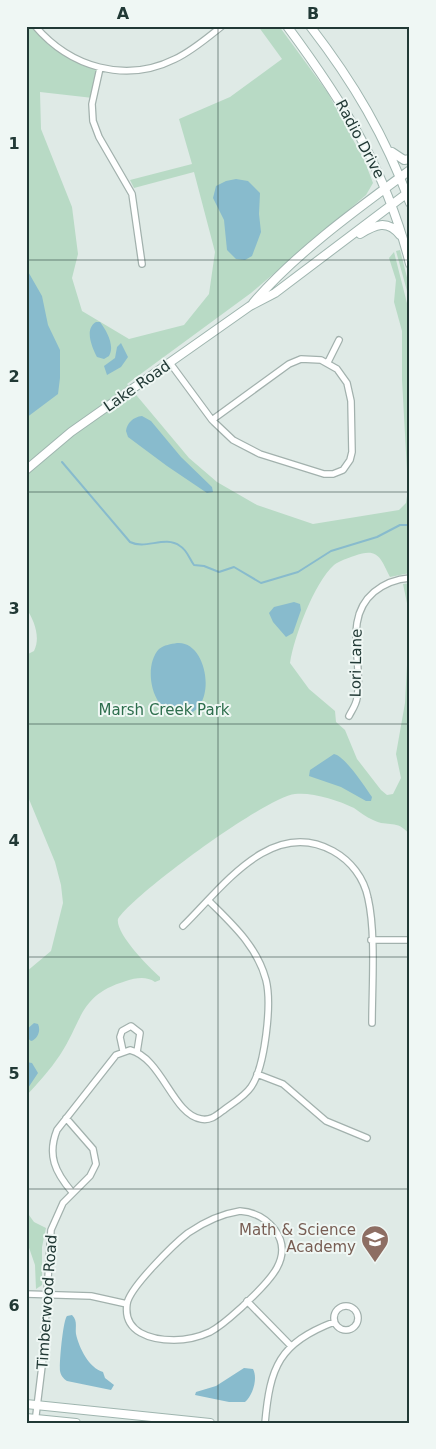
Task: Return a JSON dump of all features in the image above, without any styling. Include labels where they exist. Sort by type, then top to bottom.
[{"type":"street","points":[[35,26],[61,52],[86,64],[100,68],[137,70],[165,64],[189,51],[222,26]]},
{"type":"street","name":"Radio Drive","points":[[287,26],[347,111],[385,188],[410,264]]},
{"type":"street","name":"Radio Drive","points":[[310,26],[362,99],[408,192],[410,203]]},
{"type":"street","points":[[100,68],[92,104],[93,120],[99,137],[132,194],[142,264]]},
{"type":"street","points":[[388,149],[404,160],[410,159]]},
{"type":"street","name":"Lake Road","points":[[250,306],[268,285],[385,188],[410,170]]},
{"type":"street","name":"Lake Road","points":[[26,470],[71,432],[250,306],[275,293],[408,192]]},
{"type":"street","points":[[325,256],[372,227],[382,224],[393,228],[405,244]]},
{"type":"street","points":[[328,362],[339,340]]},
{"type":"street","points":[[170,363],[212,420],[233,440],[260,454],[324,474],[340,472],[348,464],[352,454],[351,397],[344,378],[328,362],[309,358],[293,362],[212,420]]},
{"type":"street","name":"Lori Lane","points":[[349,716],[358,698],[356,632],[361,609],[370,596],[381,586],[410,578]]},
{"type":"street","points":[[183,926],[253,858],[263,851],[290,843],[316,844],[343,857],[361,878],[368,898],[371,940],[372,1023]]},
{"type":"street","points":[[72,1192],[57,1173],[51,1152],[57,1130],[110,1061],[123,1051],[137,1052],[149,1061],[189,1115],[202,1120],[216,1116],[250,1089],[257,1074],[268,1022],[266,980],[257,959],[244,937],[208,901]]},
{"type":"street","points":[[371,940],[410,940]]},
{"type":"street","points":[[123,1051],[120,1037],[122,1031],[132,1026],[140,1032],[137,1052]]},
{"type":"street","points":[[257,1074],[283,1084],[326,1121],[367,1138]]},
{"type":"street","name":"Timberwood Road","points":[[36,1421],[51,1230],[63,1203],[90,1176],[96,1164],[96,1156],[82,1134],[66,1118]]},
{"type":"street","points":[[240,1211],[258,1215],[266,1220],[278,1234],[281,1252],[280,1261],[271,1278],[227,1320],[210,1332],[191,1338],[173,1340],[142,1335],[131,1323],[127,1304],[134,1290],[178,1242],[212,1220],[240,1211]]},
{"type":"street","points":[[26,1294],[91,1296],[127,1304]]},
{"type":"street","points":[[247,1302],[291,1346]]},
{"type":"street","points":[[344,1305],[351,1306],[358,1314],[358,1323],[350,1330],[339,1328],[334,1322],[336,1310],[344,1305]]},
{"type":"street","points":[[265,1423],[271,1378],[280,1360],[291,1346],[306,1334],[334,1322]]},
{"type":"street","points":[[26,1404],[210,1423]]},
{"type":"street","points":[[26,1418],[36,1421],[76,1423]]},
{"type":"green space","name":"Marsh Creek Park","points":[[28,26],[35,26],[61,52],[100,68],[93,98],[40,92],[41,129],[72,207],[78,254],[72,278],[82,311],[129,339],[184,325],[209,294],[215,252],[194,172],[134,188],[130,180],[192,164],[179,119],[230,97],[282,59],[258,26],[279,26],[328,93],[365,162],[373,183],[366,195],[251,293],[127,384],[189,458],[217,482],[257,505],[313,524],[399,510],[406,503],[408,489],[402,380],[402,331],[394,302],[396,280],[389,258],[394,252],[410,315],[410,573],[390,577],[381,559],[373,553],[362,553],[334,565],[319,584],[312,597],[300,625],[290,663],[309,689],[335,711],[336,722],[345,730],[357,759],[381,790],[387,795],[393,794],[401,778],[396,754],[405,703],[407,665],[408,608],[403,584],[410,583],[410,835],[401,827],[373,820],[340,802],[317,795],[302,794],[295,794],[280,799],[231,828],[149,889],[129,906],[118,919],[118,925],[127,941],[160,977],[160,980],[155,982],[145,978],[133,979],[111,987],[99,994],[84,1010],[56,1061],[26,1096],[26,972],[51,951],[63,903],[55,862],[26,792],[26,655],[34,651],[37,640],[34,623],[26,608],[26,28]]},
{"type":"green space","points":[[400,250],[410,289],[410,302],[396,251]]},
{"type":"green space","points":[[26,1211],[34,1222],[46,1228],[42,1247],[42,1285],[36,1289],[35,1265],[26,1239]]},
{"type":"water","points":[[236,179],[248,181],[260,193],[259,214],[261,232],[252,256],[245,260],[236,259],[227,250],[224,220],[213,198],[216,186]]},
{"type":"water","points":[[26,268],[42,296],[48,325],[60,350],[60,378],[58,394],[26,418]]},
{"type":"water","points":[[96,322],[100,322],[103,326],[111,343],[111,352],[104,359],[97,357],[90,338],[90,329]]},
{"type":"water","points":[[121,343],[128,357],[121,367],[107,375],[104,366],[115,358],[117,347]]},
{"type":"water","points":[[142,416],[151,421],[181,457],[212,487],[213,492],[207,493],[128,437],[126,431],[129,423],[133,419]]},
{"type":"water","points":[[294,602],[300,604],[301,610],[293,633],[286,637],[273,622],[269,613],[274,607]]},
{"type":"water","points":[[177,643],[188,645],[196,653],[202,664],[205,677],[205,691],[201,702],[194,711],[182,715],[172,713],[163,708],[153,689],[151,678],[151,667],[159,649]]},
{"type":"water","points":[[334,754],[344,760],[354,772],[372,797],[371,801],[366,801],[341,787],[309,776],[310,770]]},
{"type":"water","points":[[34,1023],[38,1024],[39,1031],[37,1036],[31,1041],[26,1037],[26,1030]]},
{"type":"water","points":[[26,1062],[32,1063],[38,1073],[26,1091]]},
{"type":"water","points":[[72,1315],[75,1320],[76,1334],[82,1351],[89,1362],[103,1372],[105,1378],[114,1385],[111,1390],[67,1381],[63,1378],[60,1371],[60,1360],[64,1325],[67,1316]]},
{"type":"water","points":[[244,1368],[253,1369],[255,1377],[252,1391],[245,1402],[229,1402],[195,1395],[196,1392],[216,1386]]},
{"type":"waterway","points":[[62,462],[130,542],[136,544],[174,543],[184,550],[194,565],[204,566],[219,572],[234,567],[261,583],[298,572],[331,551],[377,537],[400,525],[410,525]]},
{"type":"place","name":"Math & Science Academy","points":[[375,1263]]}]
